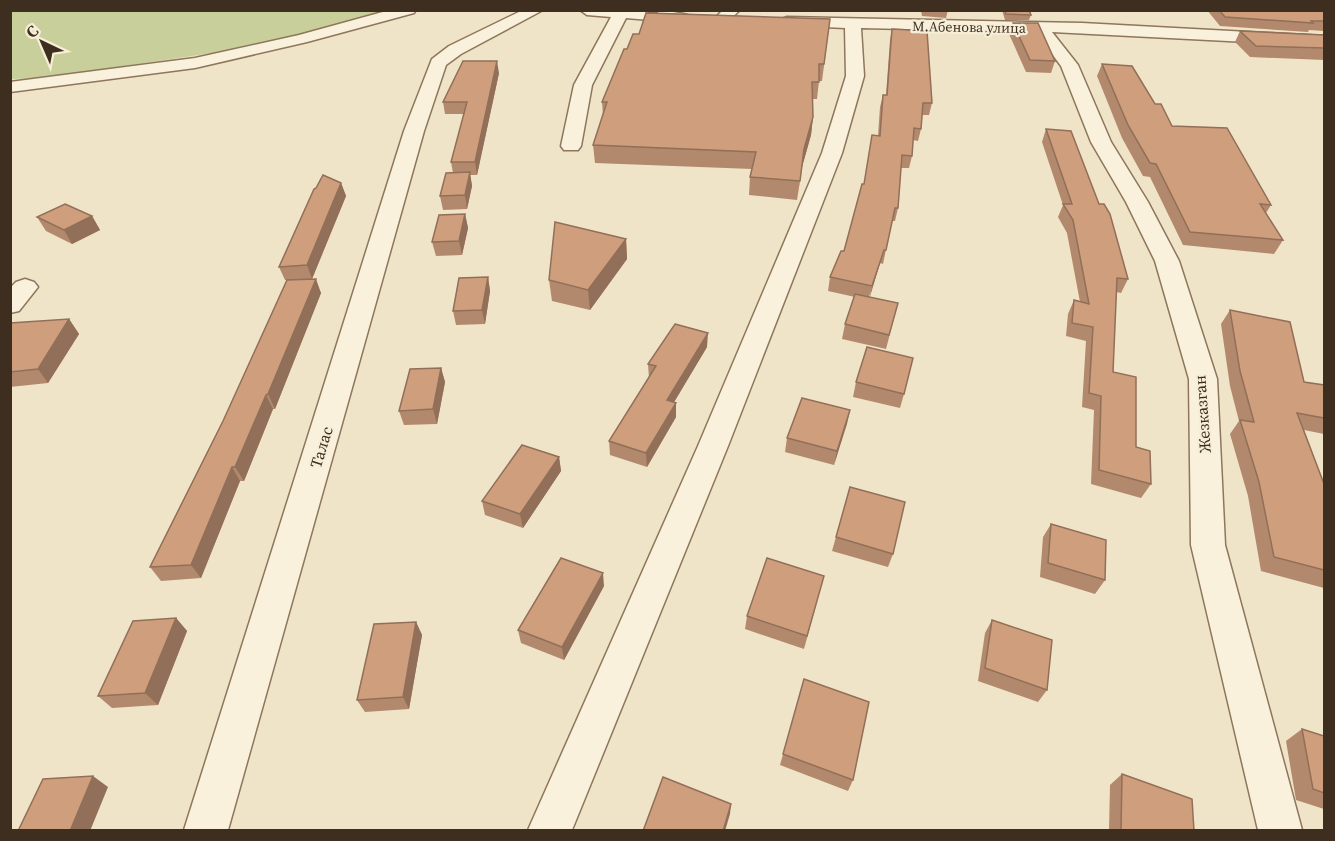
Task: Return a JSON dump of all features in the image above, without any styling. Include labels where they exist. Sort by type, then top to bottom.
[{"type":"street","points":[[10,87],[195,63],[409,10]]},
{"type":"street","name":"Талас","points":[[206,831],[414,131],[438,63],[455,50],[536,10]]},
{"type":"street","points":[[571,146],[583,85],[603,12],[722,17]]},
{"type":"street","name":"М.Абенова улица","points":[[766,21],[853,25],[1051,22],[1324,40]]},
{"type":"street","name":"Жезказган","points":[[1051,22],[1101,142],[1137,202],[1167,261],[1203,379],[1208,545],[1280,831]]},
{"type":"street","points":[[550,831],[713,446],[832,153],[855,76],[853,25]]},
{"type":"green space","points":[[10,11],[383,11],[260,46],[43,78],[11,79]]},
{"type":"building","points":[[647,10],[653,10],[648,13],[830,19],[824,64],[819,64],[819,82],[812,82],[813,117],[804,149],[800,181],[750,177],[756,152],[593,145],[607,102],[602,102],[624,49],[627,49],[633,34],[639,34]]},
{"type":"building","points":[[1005,10],[1029,10],[1031,15],[1006,14]]},
{"type":"building","points":[[1219,10],[1323,10],[1324,21],[1311,21],[1313,23],[1225,17]]},
{"type":"building","points":[[1013,23],[1038,23],[1055,61],[1030,60]]},
{"type":"building","points":[[892,29],[927,31],[932,103],[923,103],[921,129],[914,128],[912,156],[902,155],[898,208],[895,208],[886,250],[884,250],[872,286],[830,277],[841,251],[844,251],[862,184],[864,184],[872,135],[880,136],[883,95],[887,95]]},
{"type":"building","points":[[1240,31],[1324,35],[1324,48],[1256,46]]},
{"type":"building","points":[[463,61],[497,61],[475,162],[451,162],[467,102],[443,102]]},
{"type":"building","points":[[1102,64],[1132,66],[1155,104],[1161,104],[1172,126],[1227,128],[1271,205],[1260,204],[1283,240],[1190,232],[1156,164],[1150,163],[1128,125]]},
{"type":"building","points":[[1046,129],[1071,131],[1099,204],[1104,204],[1110,214],[1128,279],[1117,278],[1113,372],[1136,377],[1136,447],[1150,451],[1151,484],[1099,470],[1101,396],[1089,393],[1093,327],[1072,323],[1074,300],[1089,304],[1073,220],[1063,204],[1072,204]]},
{"type":"building","points":[[470,172],[465,195],[440,196],[446,173]]},
{"type":"building","points":[[323,175],[341,183],[307,265],[279,267],[314,189]]},
{"type":"building","points":[[65,204],[92,216],[64,230],[37,217]]},
{"type":"building","points":[[465,214],[459,241],[432,242],[439,215]]},
{"type":"building","points":[[555,222],[626,239],[588,290],[549,280]]},
{"type":"building","points":[[488,277],[482,310],[453,311],[459,278]]},
{"type":"building","points":[[316,279],[268,394],[235,467],[232,467],[191,565],[150,567],[223,421],[287,280]]},
{"type":"building","points":[[855,294],[898,303],[889,335],[845,324]]},
{"type":"building","points":[[1230,310],[1290,322],[1304,382],[1324,385],[1324,418],[1297,413],[1324,484],[1324,570],[1274,557],[1259,482],[1240,420],[1254,422],[1240,371]]},
{"type":"building","points":[[69,319],[38,369],[10,372],[10,323]]},
{"type":"building","points":[[675,324],[708,333],[667,400],[676,403],[646,453],[609,441],[656,366],[648,364]]},
{"type":"building","points":[[867,347],[913,358],[904,394],[856,382]]},
{"type":"building","points":[[441,368],[433,409],[399,411],[410,369]]},
{"type":"building","points":[[802,398],[850,410],[837,451],[787,438]]},
{"type":"building","points":[[522,445],[559,457],[520,514],[482,501]]},
{"type":"building","points":[[850,487],[905,502],[893,554],[836,537]]},
{"type":"building","points":[[1051,524],[1106,540],[1105,580],[1048,563]]},
{"type":"building","points":[[561,558],[603,573],[562,647],[518,630]]},
{"type":"building","points":[[767,558],[824,576],[807,636],[747,616]]},
{"type":"building","points":[[176,618],[145,693],[98,696],[133,621]]},
{"type":"building","points":[[992,620],[1052,640],[1047,690],[985,668]]},
{"type":"building","points":[[416,622],[403,697],[357,700],[374,624]]},
{"type":"building","points":[[804,679],[869,702],[853,780],[783,754]]},
{"type":"building","points":[[1302,729],[1324,736],[1324,793],[1313,789]]},
{"type":"building","points":[[1122,774],[1192,799],[1194,831],[1121,831]]},
{"type":"building","points":[[93,776],[70,831],[18,831],[43,779]]},
{"type":"building","points":[[663,777],[731,804],[723,831],[643,831]]}]
